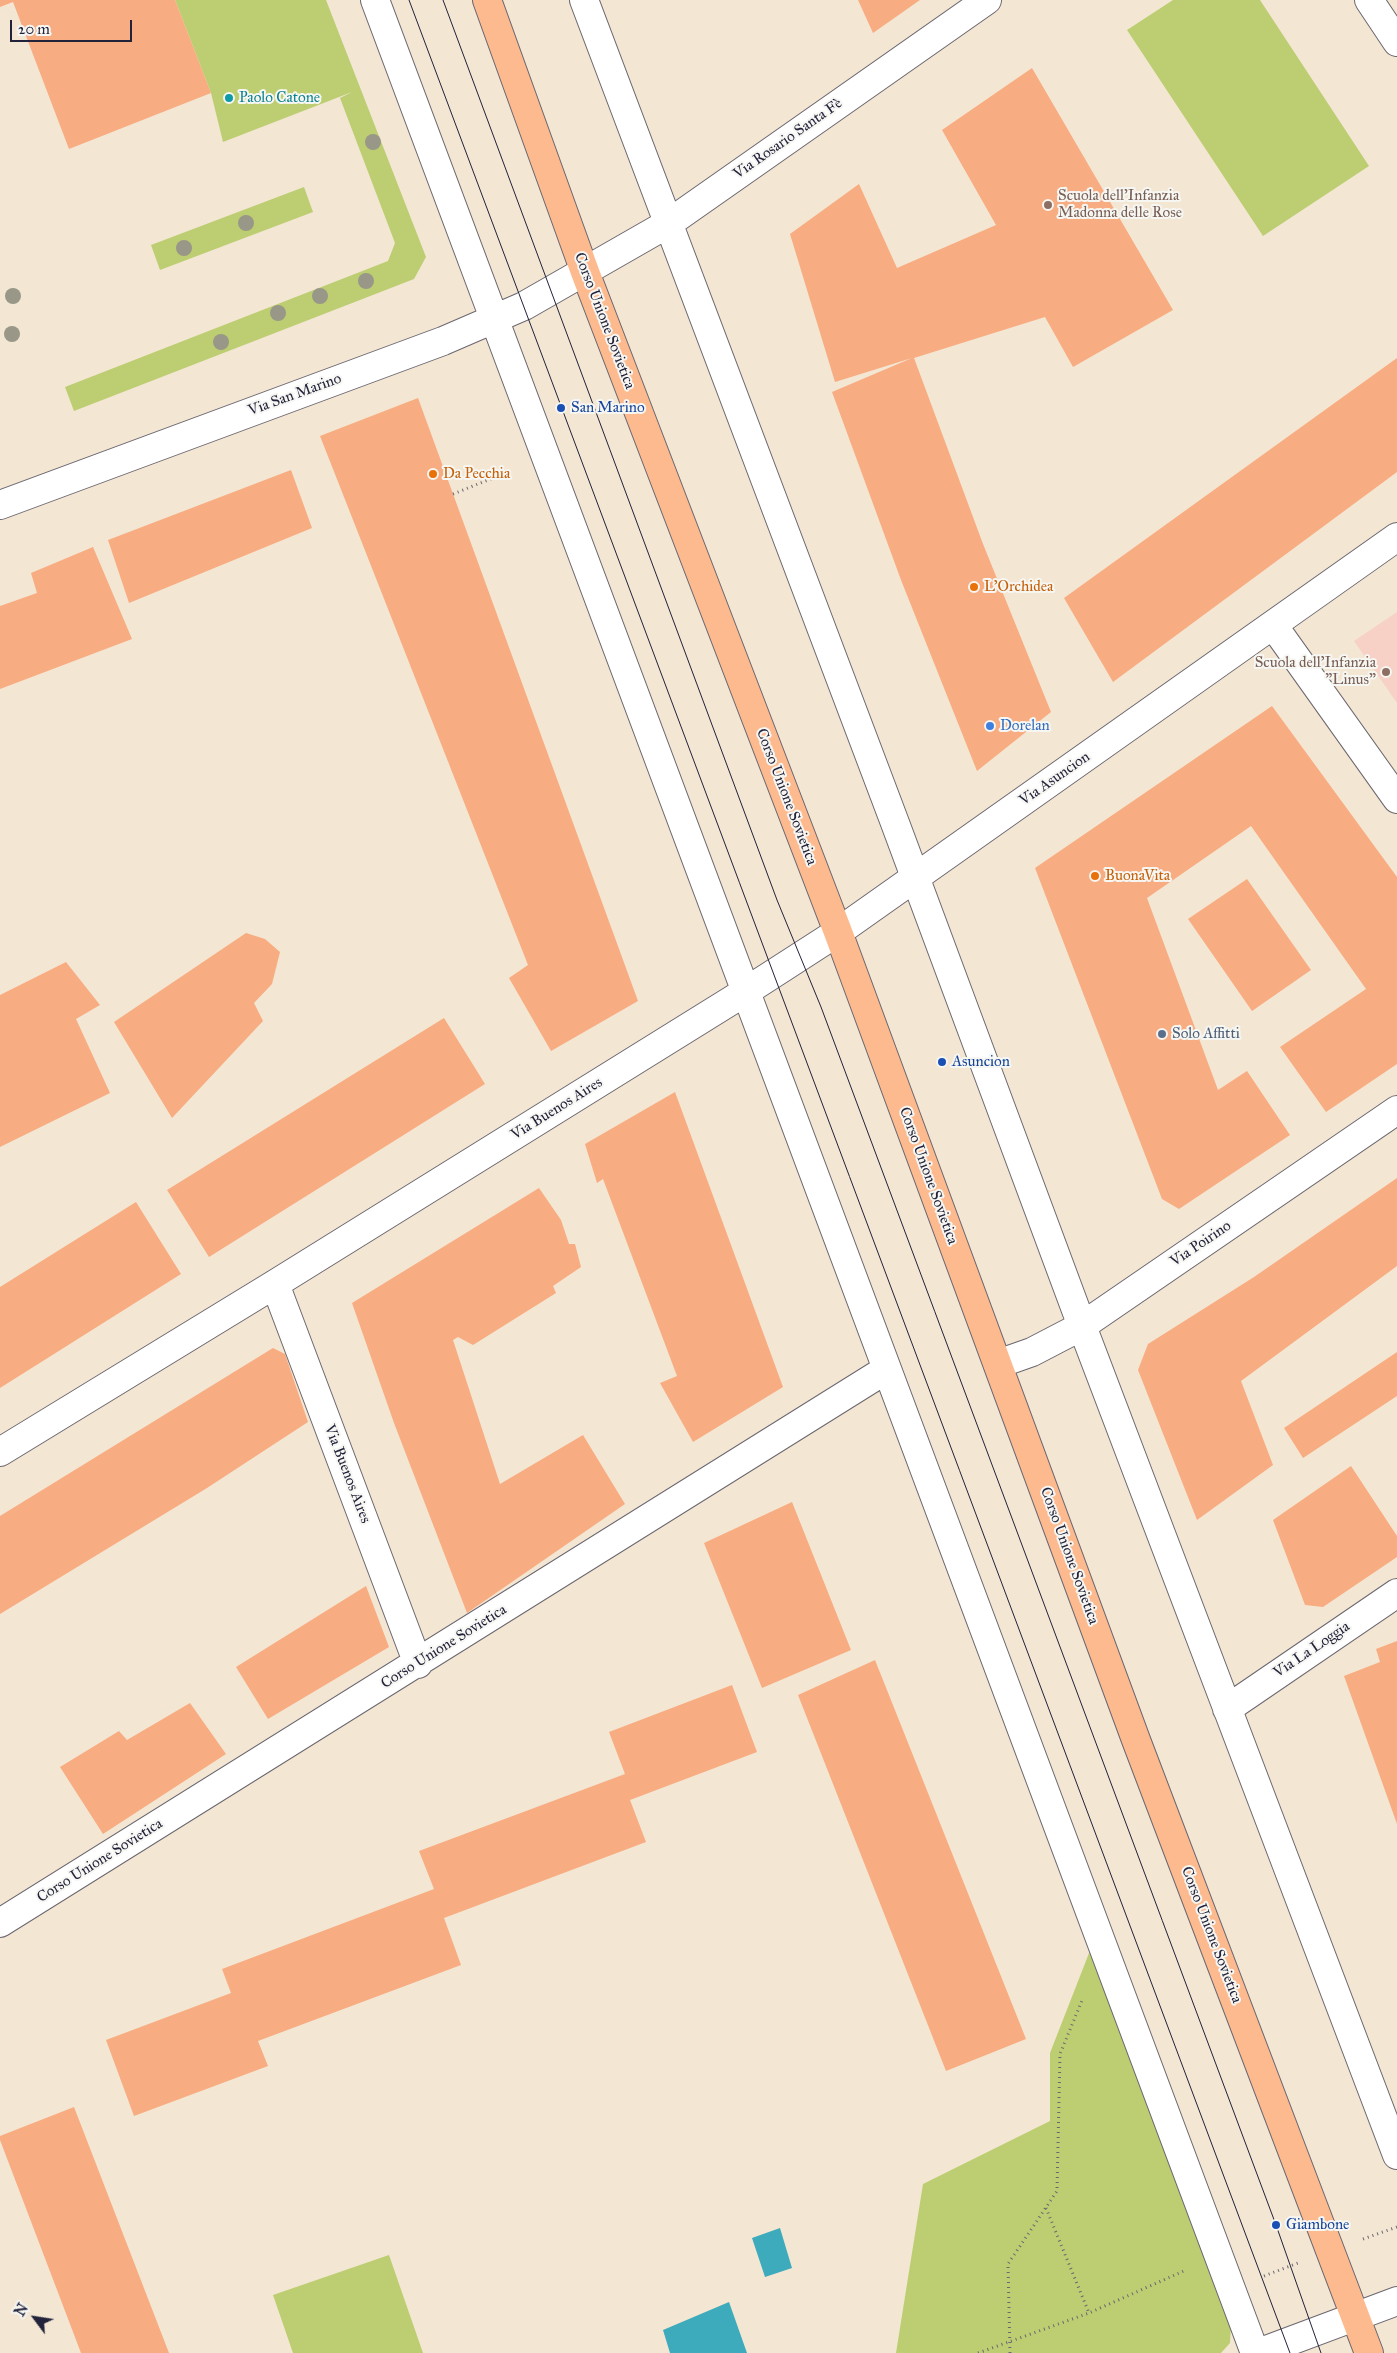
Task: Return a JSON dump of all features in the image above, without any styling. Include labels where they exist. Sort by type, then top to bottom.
[{"type":"main road","name":"Corso Unione Sovietica","points":[[487,0],[585,272],[838,932],[1136,1740],[1369,2353]]},
{"type":"street","points":[[375,0],[1256,2353],[1357,2318],[1397,2301]]},
{"type":"street","points":[[584,0],[916,877],[1082,1326],[1397,2155]]},
{"type":"street","name":"Via Rosario Santa Fè","points":[[585,272],[669,223],[987,0]]},
{"type":"street","points":[[1369,0],[1397,42]]},
{"type":"street","name":"Via San Marino","points":[[0,504],[494,320],[585,272]]},
{"type":"street","name":"Via Asuncion","points":[[838,932],[1397,537]]},
{"type":"street","points":[[1272,625],[1397,799]]},
{"type":"street","name":"Via Buenos Aires","points":[[0,1452],[275,1284],[745,992],[838,932]]},
{"type":"street","name":"Via Poirino","points":[[998,1364],[1032,1352],[1082,1326],[1397,1110]]},
{"type":"street","name":"Via Buenos Aires","points":[[275,1284],[418,1664]]},
{"type":"street","name":"Corso Unione Sovietica","points":[[0,1923],[418,1664],[887,1369]]},
{"type":"street","name":"Via La Loggia","points":[[1227,1709],[1397,1592]]},
{"type":"path","points":[[453,494],[546,456]]},
{"type":"path","points":[[1010,2353],[1008,2264],[1057,2191],[1060,2054],[1103,1948]]},
{"type":"path","points":[[1046,2208],[1089,2314]]},
{"type":"path","points":[[978,2353],[1089,2314],[1192,2268]]},
{"type":"shaded area","name":"Scuola dell'Infanzia \"Linus\"","points":[[1397,612],[1397,703],[1354,641]]},
{"type":"green space","points":[[175,0],[326,0],[426,257],[414,279],[74,411],[65,387],[388,261],[395,243],[340,98],[352,92],[223,142],[211,93]]},
{"type":"green space","points":[[1173,0],[1260,0],[1369,166],[1263,236],[1127,30]]},
{"type":"green space","points":[[304,187],[313,212],[160,270],[151,245]]},
{"type":"green space","points":[[1091,1948],[1231,2324],[1230,2343],[1221,2353],[896,2353],[923,2184],[1050,2121],[1050,2053]]},
{"type":"green space","points":[[389,2255],[423,2353],[293,2353],[273,2295]]},
{"type":"water","points":[[780,2228],[792,2268],[765,2277],[752,2238]]},
{"type":"water","points":[[729,2302],[747,2353],[670,2353],[663,2330]]},
{"type":"building","points":[[0,0],[175,0],[211,93],[69,149],[13,2],[0,7]]},
{"type":"building","points":[[858,0],[920,0],[873,33]]},
{"type":"building","name":"Scuola dell'Infanzia Madonna delle Rose","points":[[1032,68],[1173,310],[1073,367],[1045,317],[914,358],[983,544],[1051,712],[977,771],[901,580],[832,392],[912,358],[835,382],[790,234],[859,184],[897,268],[996,225],[942,130]]},
{"type":"building","points":[[1397,358],[1397,472],[1113,682],[1064,598]]},
{"type":"building","points":[[418,398],[638,1001],[551,1051],[509,978],[528,965],[320,436]]},
{"type":"building","points":[[291,470],[312,528],[129,603],[108,540]]},
{"type":"building","points":[[93,547],[132,639],[0,689],[0,606],[37,593],[31,573]]},
{"type":"building","points":[[1272,706],[1397,877],[1397,1064],[1326,1112],[1280,1047],[1366,989],[1251,826],[1147,898],[1218,1090],[1247,1071],[1290,1135],[1179,1209],[1162,1199],[1035,868]]},
{"type":"building","points":[[1247,879],[1311,970],[1252,1011],[1188,919]]},
{"type":"building","points":[[246,933],[265,939],[280,952],[272,984],[254,1003],[263,1021],[172,1118],[114,1022]]},
{"type":"building","points":[[66,962],[100,1005],[76,1019],[110,1093],[0,1147],[0,995]]},
{"type":"building","points":[[444,1018],[485,1084],[209,1257],[167,1190]]},
{"type":"building","points":[[675,1092],[783,1387],[693,1442],[660,1383],[677,1376],[603,1179],[597,1183],[585,1144]]},
{"type":"building","points":[[1397,1178],[1397,1266],[1241,1381],[1273,1465],[1197,1520],[1138,1370],[1148,1344],[1254,1277]]},
{"type":"building","points":[[539,1188],[561,1220],[569,1244],[575,1244],[581,1267],[553,1286],[556,1293],[473,1345],[458,1337],[453,1340],[500,1484],[583,1435],[625,1504],[467,1613],[394,1423],[352,1303]]},
{"type":"building","points":[[136,1202],[181,1274],[0,1388],[0,1287]]},
{"type":"building","points":[[273,1348],[285,1354],[308,1422],[207,1488],[0,1614],[0,1516]]},
{"type":"building","points":[[1397,1352],[1397,1396],[1303,1458],[1284,1428]]},
{"type":"building","points":[[1351,1466],[1397,1536],[1397,1557],[1323,1607],[1305,1605],[1273,1520]]},
{"type":"building","points":[[792,1502],[851,1650],[762,1688],[704,1543]]},
{"type":"building","points":[[366,1586],[389,1647],[268,1719],[236,1667]]},
{"type":"building","points":[[1397,1641],[1397,1824],[1344,1676],[1380,1662],[1376,1649]]},
{"type":"building","points":[[875,1660],[1026,2039],[946,2071],[798,1695]]},
{"type":"building","points":[[732,1685],[757,1752],[630,1800],[646,1842],[444,1918],[461,1965],[258,2041],[268,2066],[134,2116],[106,2040],[231,1993],[222,1969],[434,1889],[419,1851],[625,1774],[609,1732]]},
{"type":"building","points":[[190,1703],[226,1754],[103,1834],[60,1767],[119,1731],[127,1740]]},
{"type":"building","points":[[74,2107],[169,2353],[81,2353],[0,2140],[0,2136]]},
{"type":"tram line","points":[[409,0],[1290,2353]]},
{"type":"tram line","points":[[443,0],[777,900],[821,1007],[1276,2225],[1321,2353]]},
{"type":"place","name":"Paolo Catone","points":[[229,98]]},
{"type":"place","name":"Scuola dell'Infanzia Madonna delle Rose","points":[[1048,205]]},
{"type":"place","name":"San Marino","points":[[561,408]]},
{"type":"place","name":"Da Pecchia","points":[[433,474]]},
{"type":"place","name":"L'Orchidea","points":[[974,587]]},
{"type":"place","name":"Scuola dell'Infanzia \"Linus\"","points":[[1386,672]]},
{"type":"place","name":"Dorelan","points":[[990,726]]},
{"type":"place","name":"BuonaVita","points":[[1095,876]]},
{"type":"place","name":"Solo Affitti","points":[[1162,1034]]},
{"type":"place","name":"Asuncion","points":[[942,1062]]},
{"type":"place","name":"Giambone","points":[[1276,2225]]}]
